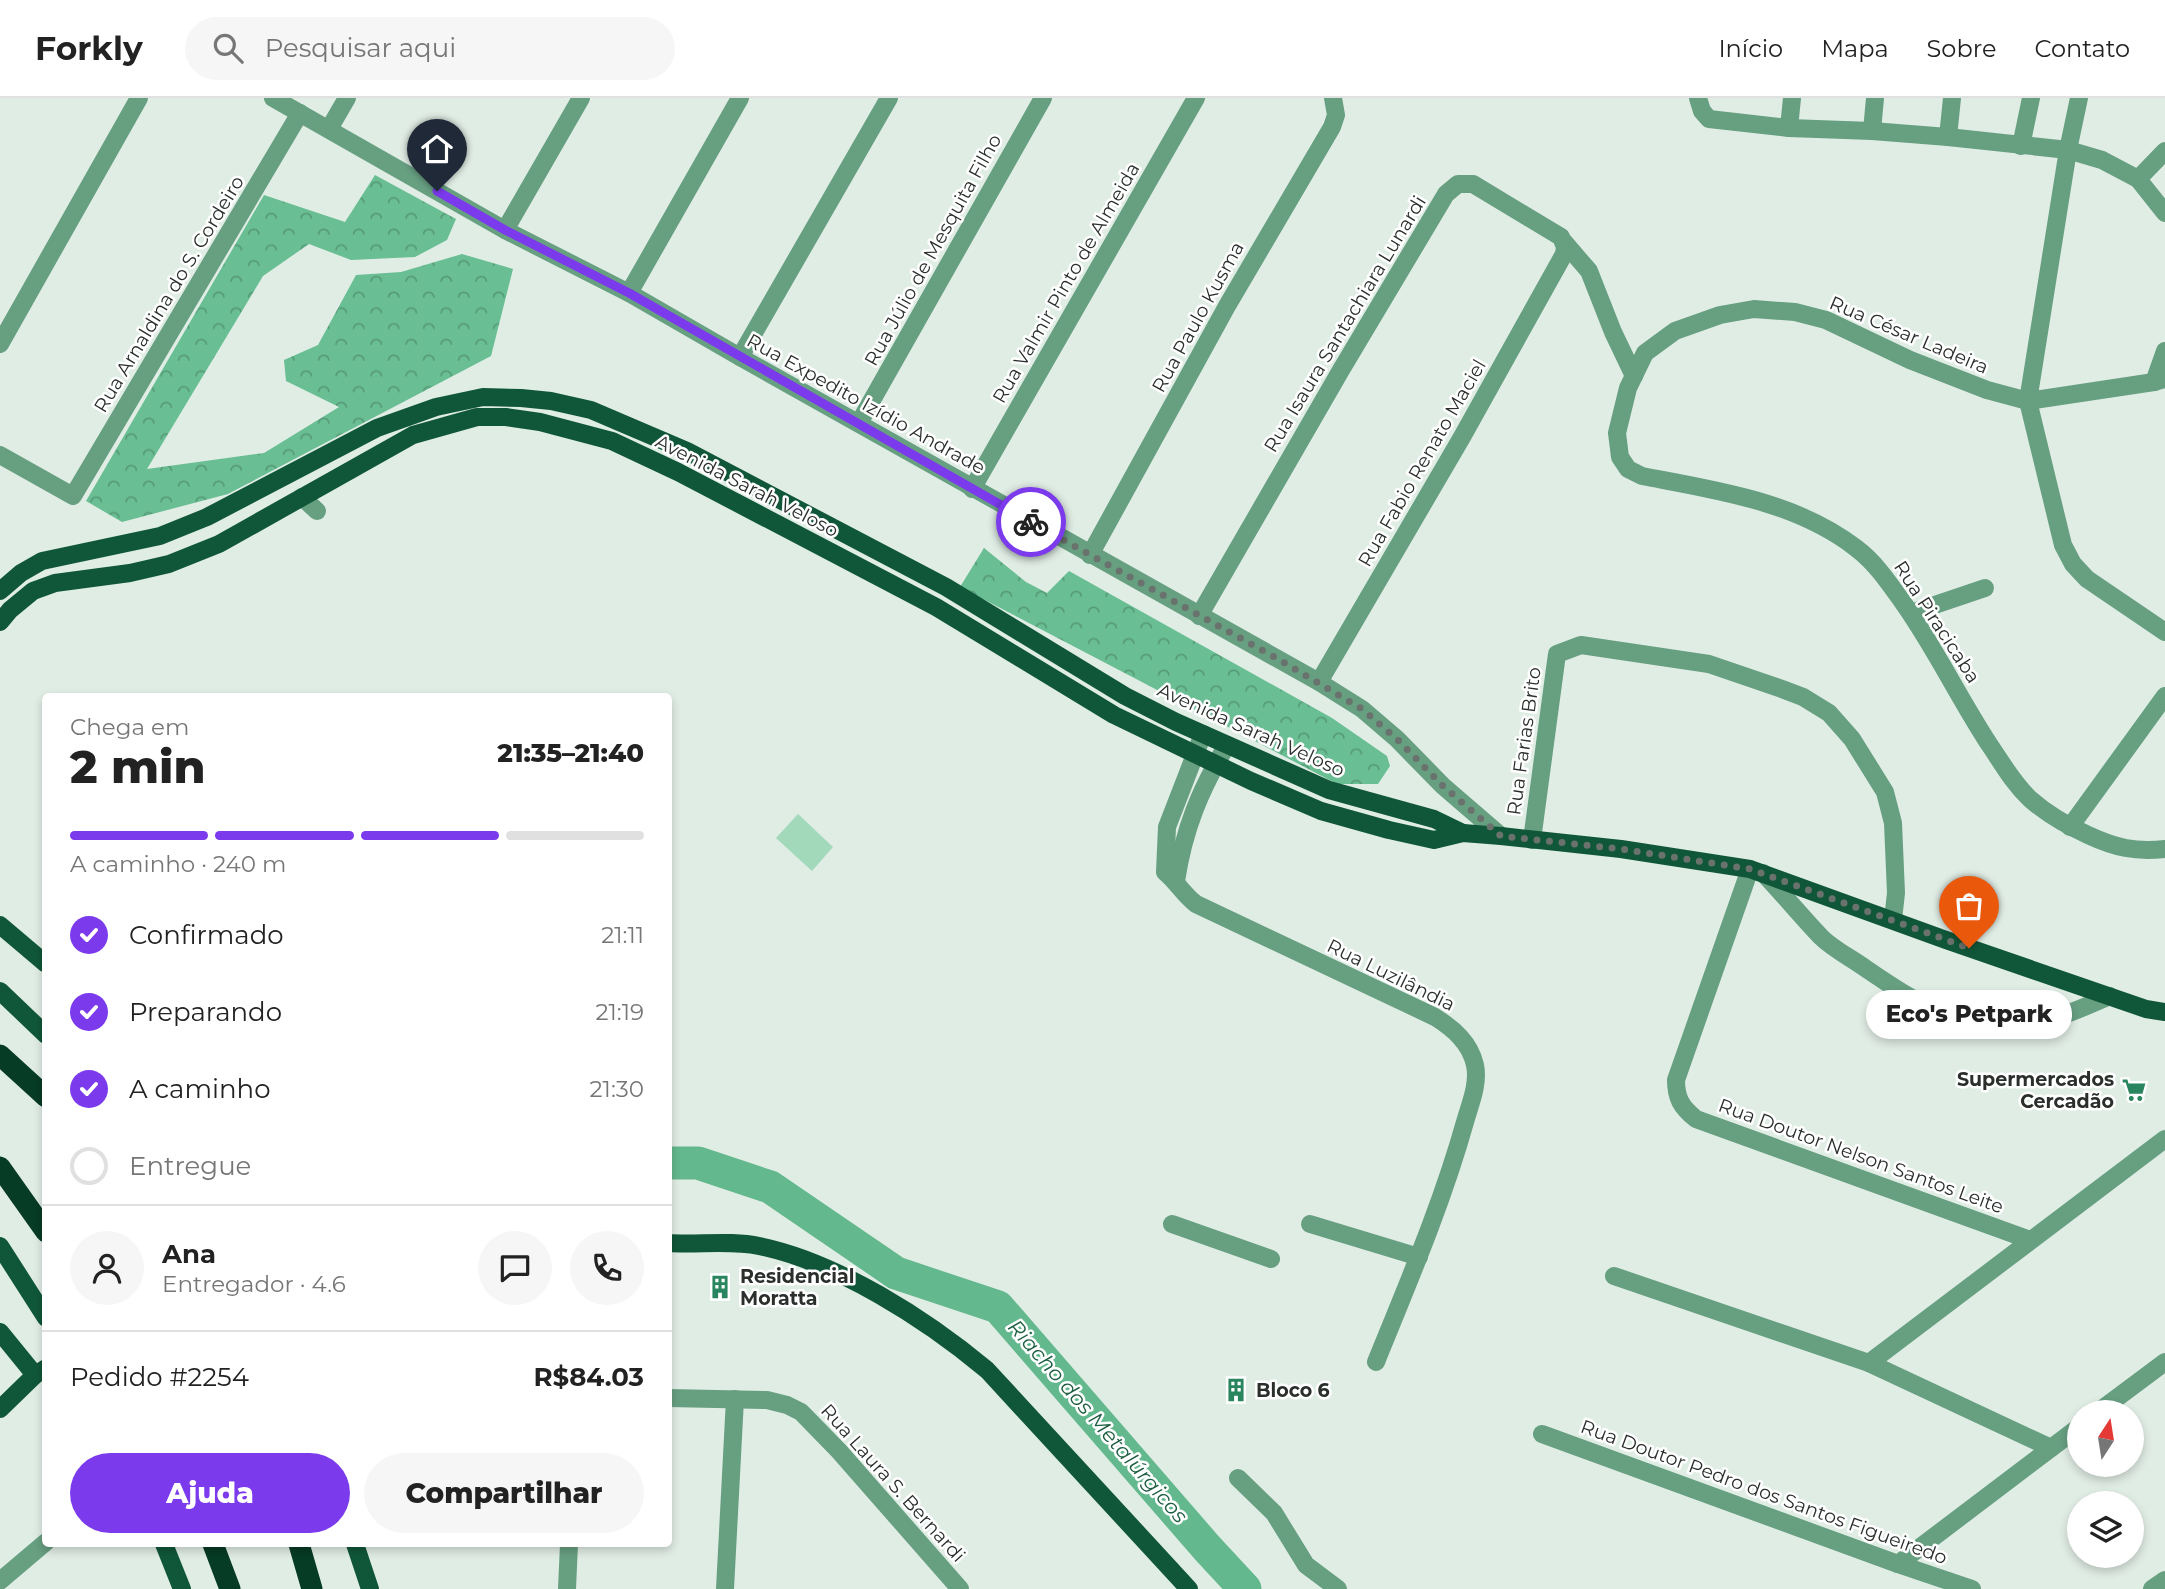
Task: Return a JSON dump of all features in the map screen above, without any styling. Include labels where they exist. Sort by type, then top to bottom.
[{"type":"highway","points":[[0,1055],[42,1093]]},
{"type":"highway","points":[[0,1167],[42,1226]]},
{"type":"highway","points":[[214,1547],[230,1589]]},
{"type":"highway","points":[[300,1547],[312,1589]]},
{"type":"main road","name":"Avenida Sarah Veloso","points":[[0,591],[21,573],[42,561],[160,536],[207,517],[377,428],[441,406],[483,397],[551,401],[591,410],[687,451],[946,587],[1125,696],[1203,734],[1329,790],[1434,819],[1463,834]]},
{"type":"main road","name":"Avenida Sarah Veloso","points":[[0,622],[33,591],[55,583],[130,573],[169,564],[219,544],[413,435],[477,417],[540,422],[611,441],[678,472],[936,607],[1114,715],[1251,781],[1321,811],[1434,840],[1463,834],[1501,836],[1621,849],[1757,871],[1946,940],[2146,1009],[2165,1012]]},
{"type":"main road","points":[[0,925],[42,961]]},
{"type":"main road","points":[[0,991],[42,1031]]},
{"type":"main road","points":[[672,1243],[756,1245],[788,1254],[858,1284],[954,1342],[987,1370],[1189,1589]]},
{"type":"main road","points":[[0,1246],[42,1312]]},
{"type":"main road","points":[[0,1332],[40,1371],[0,1409]]},
{"type":"main road","points":[[165,1547],[182,1589]]},
{"type":"main road","points":[[356,1547],[370,1589]]},
{"type":"street","points":[[0,344],[139,98]]},
{"type":"street","name":"Rua Expedito Izídio Andrade","points":[[273,98],[505,230],[629,293],[1199,617],[1319,682],[1362,709],[1443,786],[1501,836]]},
{"type":"street","points":[[329,130],[347,98]]},
{"type":"street","points":[[505,230],[581,98]]},
{"type":"street","points":[[629,293],[740,98]]},
{"type":"street","points":[[740,357],[889,98]]},
{"type":"street","name":"Rua Júlio de Mesquita Filho","points":[[859,423],[1043,98]]},
{"type":"street","name":"Rua Valmir Pinto de Almeida","points":[[972,489],[1196,98]]},
{"type":"street","name":"Rua Paulo Kusma","points":[[1090,555],[1227,306],[1332,127],[1336,115],[1333,98]]},
{"type":"street","points":[[1698,98],[1702,111],[1709,118],[1789,128],[1872,131],[2068,150],[2102,160],[2138,179],[2165,213]]},
{"type":"street","points":[[1789,128],[1792,98]]},
{"type":"street","points":[[1872,131],[1875,98]]},
{"type":"street","points":[[1948,137],[1952,98]]},
{"type":"street","points":[[2021,146],[2031,98]]},
{"type":"street","points":[[2079,98],[2068,150],[2028,401],[2063,545],[2073,564],[2087,579],[2165,632]]},
{"type":"street","name":"Rua Arnaldina do S. Cordeiro","points":[[0,455],[73,496],[300,113]]},
{"type":"street","points":[[2138,179],[2165,151]]},
{"type":"street","name":"Rua Isaura Santachiara Lunardi","points":[[1199,617],[1341,369],[1446,194],[1453,187],[1465,183],[1473,184],[1551,230],[1564,242]]},
{"type":"street","points":[[1564,242],[1589,271],[1634,376]]},
{"type":"street","name":"Rua Fabio Renato Maciel","points":[[1319,682],[1560,264],[1564,254],[1564,242]]},
{"type":"street","name":"Rua César Ladeira","points":[[1618,433],[1628,388],[1645,353],[1675,331],[1720,315],[1754,309],[1795,312],[1826,320],[1910,359],[1987,390],[2028,401],[2159,381]]},
{"type":"street","points":[[2159,381],[2165,351]]},
{"type":"street","name":"Rua Piracicaba","points":[[1618,433],[1620,457],[1629,469],[1642,476],[1747,496],[1835,533],[1857,549],[1880,570],[1911,613],[1982,733],[2011,778],[2031,800],[2070,827],[2111,846],[2141,851],[2165,849]]},
{"type":"street","points":[[302,497],[317,511]]},
{"type":"street","points":[[1911,613],[1985,588]]},
{"type":"street","name":"Rua Farias Brito","points":[[1532,841],[1557,654],[1581,645],[1709,664],[1803,697],[1829,713],[1853,739],[1885,792],[1893,823],[1896,893],[1893,920]]},
{"type":"street","points":[[2070,827],[2165,696]]},
{"type":"street","name":"Rua Luzilândia","points":[[1203,734],[1167,827],[1165,872],[1175,881],[1182,893],[1196,904],[1435,1017],[1453,1029],[1468,1047],[1475,1066],[1476,1083],[1459,1144],[1419,1257],[1376,1362]]},
{"type":"street","points":[[1175,881],[1195,805],[1227,745]]},
{"type":"street","points":[[1757,871],[1823,939],[1910,999],[1952,1017],[2003,1025],[2037,1022],[2077,1010],[2110,996]]},
{"type":"street","name":"Rua Doutor Nelson Santos Leite","points":[[1757,871],[1676,1080],[1676,1096],[1685,1110],[1696,1119],[2029,1240]]},
{"type":"street","points":[[1868,1363],[2165,1139]]},
{"type":"street","points":[[1172,1224],[1271,1259]]},
{"type":"street","points":[[1310,1224],[1419,1257]]},
{"type":"street","points":[[1614,1276],[1868,1363],[2051,1448]]},
{"type":"street","points":[[2114,1400],[2165,1362]]},
{"type":"street","name":"Rua Laura S. Bernardi","points":[[672,1398],[767,1400],[801,1412],[839,1451],[960,1589]]},
{"type":"street","points":[[725,1589],[735,1399]]},
{"type":"street","name":"Rua Doutor Pedro dos Santos Figueiredo","points":[[1542,1434],[1972,1589]]},
{"type":"street","points":[[1898,1564],[2067,1436]]},
{"type":"street","points":[[1238,1478],[1274,1513],[1306,1565],[1338,1589]]},
{"type":"street","points":[[0,1581],[42,1545]]},
{"type":"street","points":[[567,1589],[569,1547]]},
{"type":"street","points":[[2152,1589],[2165,1580]]},
{"type":"green space","points":[[375,175],[456,219],[447,240],[415,257],[351,260],[309,244],[263,276],[147,469],[264,453],[339,407],[286,381],[284,360],[318,345],[356,275],[401,272],[462,254],[513,269],[491,356],[228,494],[122,522],[86,501],[264,195],[345,222]]},
{"type":"green space","points":[[984,548],[1026,582],[1047,593],[1069,571],[1332,718],[1387,756],[1390,766],[1378,784],[1337,784],[960,587]]},
{"type":"green space","points":[[798,814],[833,847],[812,871],[776,838]]},
{"type":"waterway","name":"Riacho dos Metalúrgicos","points":[[672,1163],[698,1163],[770,1187],[896,1273],[998,1307],[1245,1589]]},
{"type":"way so far","points":[[1031,522],[1319,682],[1362,709],[1397,739],[1443,786],[1501,836],[1621,849],[1750,869],[1969,948]]},
{"type":"place","name":"Eco's Petpark","points":[[1969,948]]},
{"type":"place","name":"Supermercados Cercadão","points":[[2134,1090]]},
{"type":"place","name":"Residencial Moratta","points":[[720,1287]]},
{"type":"place","name":"Bloco 6","points":[[1236,1390]]},
{"type":"route","points":[[437,191],[505,230],[629,293],[1031,522]]}]
